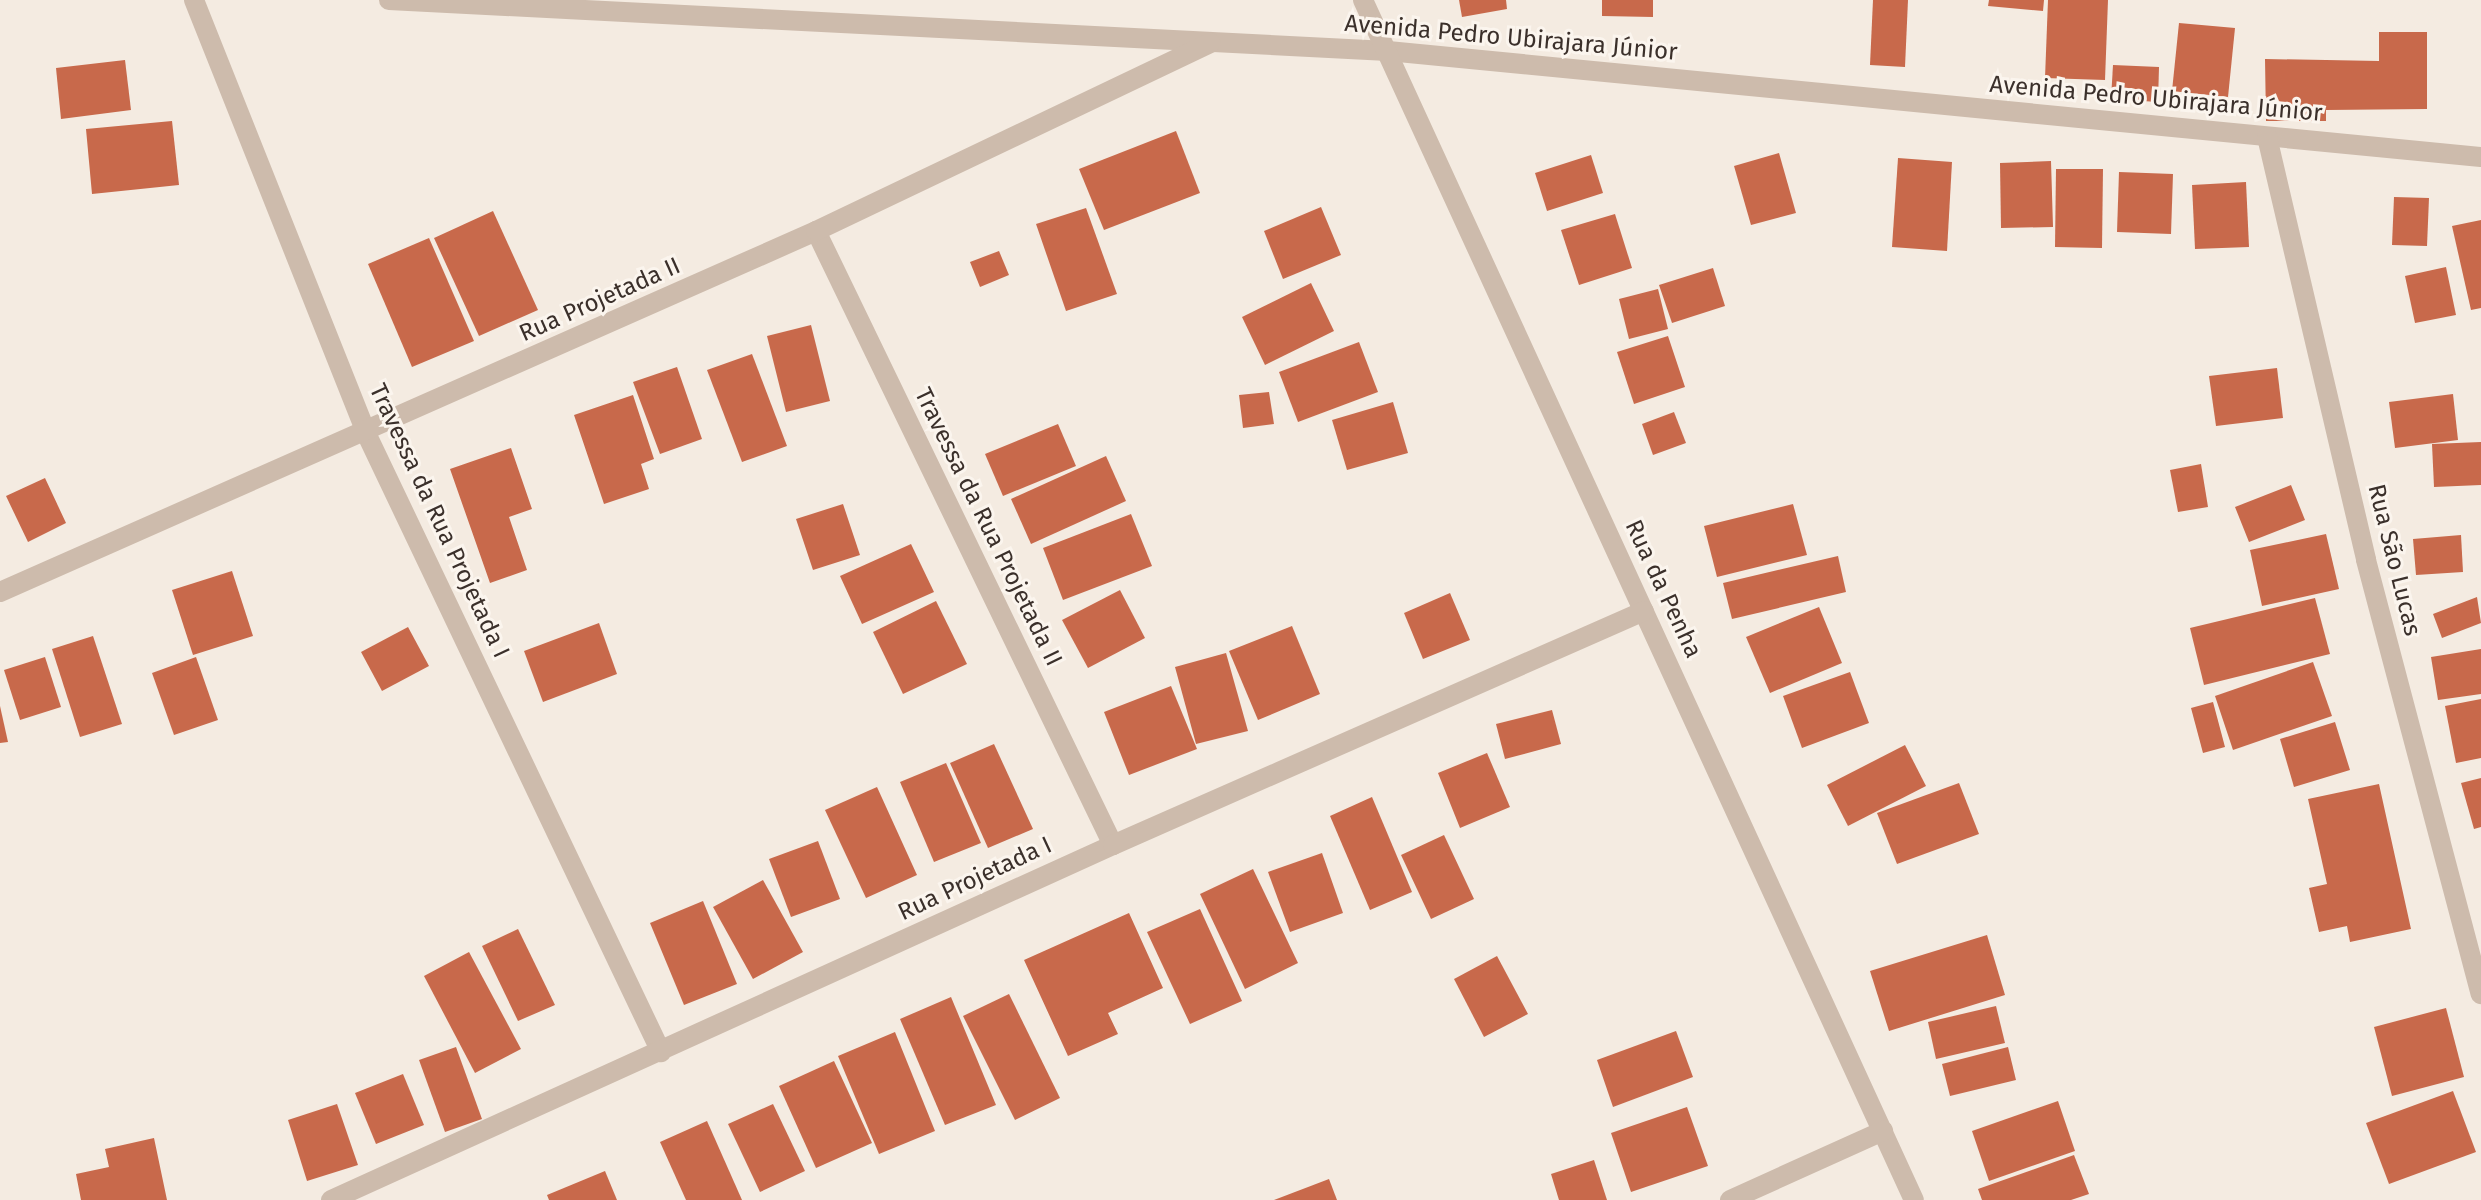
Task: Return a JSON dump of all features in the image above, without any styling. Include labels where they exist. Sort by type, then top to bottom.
[{"type":"street","name":"Travessa da Rua Projetada I","points":[[194,0],[366,433],[661,1052]]},
{"type":"street","name":"Avenida Pedro Ubirajara Júnior","points":[[389,0],[1388,51],[2481,157]]},
{"type":"street","name":"Rua da Penha","points":[[1363,0],[1914,1200]]},
{"type":"street","name":"Rua Projetada II","points":[[0,592],[366,433],[816,231],[1214,41]]},
{"type":"street","name":"Rua São Lucas","points":[[2267,137],[2366,560],[2481,994]]},
{"type":"street","name":"Travessa da Rua Projetada II","points":[[816,231],[1113,845]]},
{"type":"street","name":"Rua Projetada I","points":[[331,1200],[1113,845],[1644,611]]},
{"type":"street","points":[[1730,1200],[1883,1131]]},
{"type":"building","points":[[1459,0],[1506,0],[1507,9],[1462,17]]},
{"type":"building","points":[[1602,0],[1653,0],[1653,17],[1602,16]]},
{"type":"building","points":[[1873,0],[1908,0],[1905,67],[1870,65]]},
{"type":"building","points":[[1989,0],[2044,0],[2043,11],[1988,6]]},
{"type":"building","points":[[2048,0],[2108,0],[2105,80],[2045,78]]},
{"type":"building","points":[[2179,23],[2235,28],[2228,97],[2172,91]]},
{"type":"building","points":[[2379,32],[2427,32],[2427,109],[2326,110],[2326,121],[2266,121],[2265,59],[2379,61]]},
{"type":"building","points":[[125,60],[131,110],[61,119],[56,68]]},
{"type":"building","points":[[2113,65],[2159,67],[2158,102],[2111,99]]},
{"type":"building","points":[[172,121],[179,185],[92,194],[86,129]]},
{"type":"building","points":[[1176,131],[1200,193],[1104,230],[1079,169]]},
{"type":"building","points":[[1779,153],[1796,213],[1751,225],[1734,166]]},
{"type":"building","points":[[1591,155],[1603,193],[1547,211],[1535,173]]},
{"type":"building","points":[[1898,158],[1952,162],[1947,251],[1892,247]]},
{"type":"building","points":[[2051,161],[2053,227],[2001,228],[2000,163]]},
{"type":"building","points":[[2056,169],[2103,169],[2102,248],[2055,247]]},
{"type":"building","points":[[2119,172],[2173,174],[2171,234],[2117,232]]},
{"type":"building","points":[[2246,182],[2249,247],[2195,249],[2192,185]]},
{"type":"building","points":[[2394,197],[2429,198],[2427,246],[2392,245]]},
{"type":"building","points":[[1321,207],[1341,255],[1283,279],[1264,231]]},
{"type":"building","points":[[1086,208],[1117,294],[1066,311],[1036,224]]},
{"type":"building","points":[[493,211],[538,310],[479,336],[434,238]]},
{"type":"building","points":[[1615,214],[1632,268],[1579,285],[1561,230]]},
{"type":"building","points":[[2481,220],[2481,308],[2471,310],[2452,226]]},
{"type":"building","points":[[429,238],[474,341],[412,367],[368,264]]},
{"type":"building","points":[[999,251],[1009,275],[980,287],[970,262]]},
{"type":"building","points":[[2446,267],[2456,315],[2415,323],[2405,276]]},
{"type":"building","points":[[1713,268],[1725,306],[1672,323],[1659,285]]},
{"type":"building","points":[[1311,283],[1334,331],[1265,365],[1242,317]]},
{"type":"building","points":[[1658,289],[1668,329],[1629,339],[1619,299]]},
{"type":"building","points":[[811,325],[830,401],[786,412],[767,336]]},
{"type":"building","points":[[1668,336],[1685,387],[1634,404],[1617,352]]},
{"type":"building","points":[[1359,342],[1378,392],[1298,422],[1279,372]]},
{"type":"building","points":[[752,354],[787,446],[742,462],[707,370]]},
{"type":"building","points":[[677,367],[702,439],[660,454],[633,382]]},
{"type":"building","points":[[2277,368],[2283,418],[2216,426],[2209,376]]},
{"type":"building","points":[[1269,392],[1274,424],[1243,428],[1239,395]]},
{"type":"building","points":[[2453,394],[2458,440],[2395,448],[2389,402]]},
{"type":"building","points":[[633,395],[654,459],[641,464],[649,489],[604,504],[574,415]]},
{"type":"building","points":[[1393,402],[1408,453],[1347,470],[1332,420]]},
{"type":"building","points":[[1674,412],[1686,443],[1653,455],[1642,424]]},
{"type":"building","points":[[1058,424],[1076,466],[1003,496],[985,454]]},
{"type":"building","points":[[2481,442],[2481,485],[2434,487],[2432,444]]},
{"type":"building","points":[[511,448],[532,509],[509,517],[527,570],[490,583],[450,469]]},
{"type":"building","points":[[1106,456],[1126,501],[1031,544],[1011,499]]},
{"type":"building","points":[[2201,464],[2208,507],[2178,512],[2170,470]]},
{"type":"building","points":[[45,478],[66,523],[28,542],[6,496]]},
{"type":"building","points":[[2291,485],[2305,520],[2249,542],[2235,507]]},
{"type":"building","points":[[843,504],[860,555],[813,570],[796,519]]},
{"type":"building","points":[[1793,504],[1807,555],[1717,577],[1704,526]]},
{"type":"building","points":[[1131,514],[1152,566],[1063,600],[1043,548]]},
{"type":"building","points":[[2326,534],[2339,589],[2262,606],[2250,550]]},
{"type":"building","points":[[2461,535],[2463,572],[2416,575],[2413,539]]},
{"type":"building","points":[[911,544],[934,592],[862,624],[840,576]]},
{"type":"building","points":[[1838,556],[1846,592],[1732,619],[1723,583]]},
{"type":"building","points":[[232,571],[253,636],[193,655],[172,590]]},
{"type":"building","points":[[1120,590],[1145,638],[1088,668],[1062,620]]},
{"type":"building","points":[[1450,593],[1470,640],[1423,659],[1404,613]]},
{"type":"building","points":[[2477,597],[2481,623],[2442,638],[2433,614]]},
{"type":"building","points":[[2315,598],[2330,654],[2204,685],[2190,628]]},
{"type":"building","points":[[936,601],[967,664],[903,694],[873,632]]},
{"type":"building","points":[[1819,607],[1842,663],[1770,693],[1746,637]]},
{"type":"building","points":[[599,623],[617,674],[543,702],[524,651]]},
{"type":"building","points":[[1292,626],[1320,694],[1258,720],[1229,651]]},
{"type":"building","points":[[408,627],[429,666],[382,691],[361,652]]},
{"type":"building","points":[[93,636],[122,724],[80,737],[52,649]]},
{"type":"building","points":[[2481,649],[2481,694],[2438,700],[2431,657]]},
{"type":"building","points":[[1226,653],[1248,731],[1196,744],[1175,667]]},
{"type":"building","points":[[45,657],[61,707],[20,720],[4,670]]},
{"type":"building","points":[[196,657],[218,720],[174,735],[152,673]]},
{"type":"building","points":[[2313,662],[2332,716],[2233,750],[2215,696]]},
{"type":"building","points":[[1850,672],[1869,723],[1802,748],[1783,696]]},
{"type":"building","points":[[1171,686],[1197,749],[1129,775],[1104,712]]},
{"type":"building","points":[[2481,699],[2481,758],[2456,763],[2445,706]]},
{"type":"building","points":[[2213,702],[2225,747],[2203,753],[2191,708]]},
{"type":"building","points":[[0,706],[8,742],[0,743]]},
{"type":"building","points":[[1552,710],[1561,744],[1505,759],[1496,724]]},
{"type":"building","points":[[2335,722],[2350,770],[2294,787],[2280,739]]},
{"type":"building","points":[[994,744],[1033,829],[988,848],[950,763]]},
{"type":"building","points":[[1905,745],[1926,786],[1848,826],[1827,785]]},
{"type":"building","points":[[1487,753],[1510,807],[1460,828],[1438,773]]},
{"type":"building","points":[[946,763],[981,843],[934,862],[900,782]]},
{"type":"building","points":[[2481,778],[2481,827],[2474,829],[2461,783]]},
{"type":"building","points":[[1959,783],[1979,834],[1897,864],[1877,813]]},
{"type":"building","points":[[2379,784],[2411,929],[2350,942],[2347,926],[2319,932],[2309,888],[2327,884],[2308,799]]},
{"type":"building","points":[[877,787],[917,875],[866,898],[825,810]]},
{"type":"building","points":[[1372,797],[1412,892],[1370,910],[1330,816]]},
{"type":"building","points":[[1444,835],[1474,899],[1431,919],[1401,855]]},
{"type":"building","points":[[818,841],[840,899],[791,917],[769,859]]},
{"type":"building","points":[[1322,853],[1343,913],[1290,932],[1268,872]]},
{"type":"building","points":[[1253,869],[1298,963],[1245,989],[1200,894]]},
{"type":"building","points":[[763,880],[803,952],[753,979],[713,907]]},
{"type":"building","points":[[703,901],[737,984],[684,1005],[650,923]]},
{"type":"building","points":[[1200,909],[1242,1001],[1190,1024],[1147,932]]},
{"type":"building","points":[[1129,913],[1163,988],[1108,1013],[1118,1034],[1068,1056],[1024,960]]},
{"type":"building","points":[[518,929],[555,1005],[518,1021],[482,946]]},
{"type":"building","points":[[1987,935],[2005,995],[1889,1031],[1870,971]]},
{"type":"building","points":[[469,952],[521,1049],[475,1073],[424,976]]},
{"type":"building","points":[[1497,956],[1528,1014],[1484,1037],[1454,979]]},
{"type":"building","points":[[1009,994],[1060,1098],[1015,1120],[963,1016]]},
{"type":"building","points":[[951,997],[996,1105],[945,1125],[900,1019]]},
{"type":"building","points":[[1996,1006],[2005,1043],[1936,1059],[1928,1022]]},
{"type":"building","points":[[2446,1008],[2464,1077],[2392,1096],[2374,1027]]},
{"type":"building","points":[[1676,1031],[1693,1077],[1613,1107],[1597,1060]]},
{"type":"building","points":[[895,1032],[935,1131],[879,1154],[838,1056]]},
{"type":"building","points":[[456,1047],[482,1119],[445,1132],[419,1060]]},
{"type":"building","points":[[2008,1047],[2016,1080],[1950,1096],[1942,1064]]},
{"type":"building","points":[[834,1061],[872,1143],[816,1168],[779,1086]]},
{"type":"building","points":[[403,1074],[424,1125],[376,1144],[355,1093]]},
{"type":"building","points":[[2453,1091],[2476,1152],[2389,1184],[2366,1123]]},
{"type":"building","points":[[2058,1101],[2075,1151],[1989,1181],[1972,1131]]},
{"type":"building","points":[[337,1104],[358,1165],[307,1181],[288,1120]]},
{"type":"building","points":[[773,1104],[805,1171],[760,1192],[728,1124]]},
{"type":"building","points":[[1687,1107],[1708,1166],[1631,1192],[1611,1133]]},
{"type":"building","points":[[707,1121],[742,1200],[686,1200],[660,1142]]},
{"type":"building","points":[[154,1138],[167,1200],[81,1200],[76,1174],[109,1167],[105,1149]]},
{"type":"building","points":[[2074,1155],[2089,1194],[2071,1200],[1982,1200],[1978,1189]]},
{"type":"building","points":[[1594,1160],[1607,1200],[1559,1200],[1551,1174]]},
{"type":"building","points":[[605,1171],[617,1200],[549,1200],[547,1195]]},
{"type":"building","points":[[1329,1179],[1337,1200],[1274,1200]]}]
